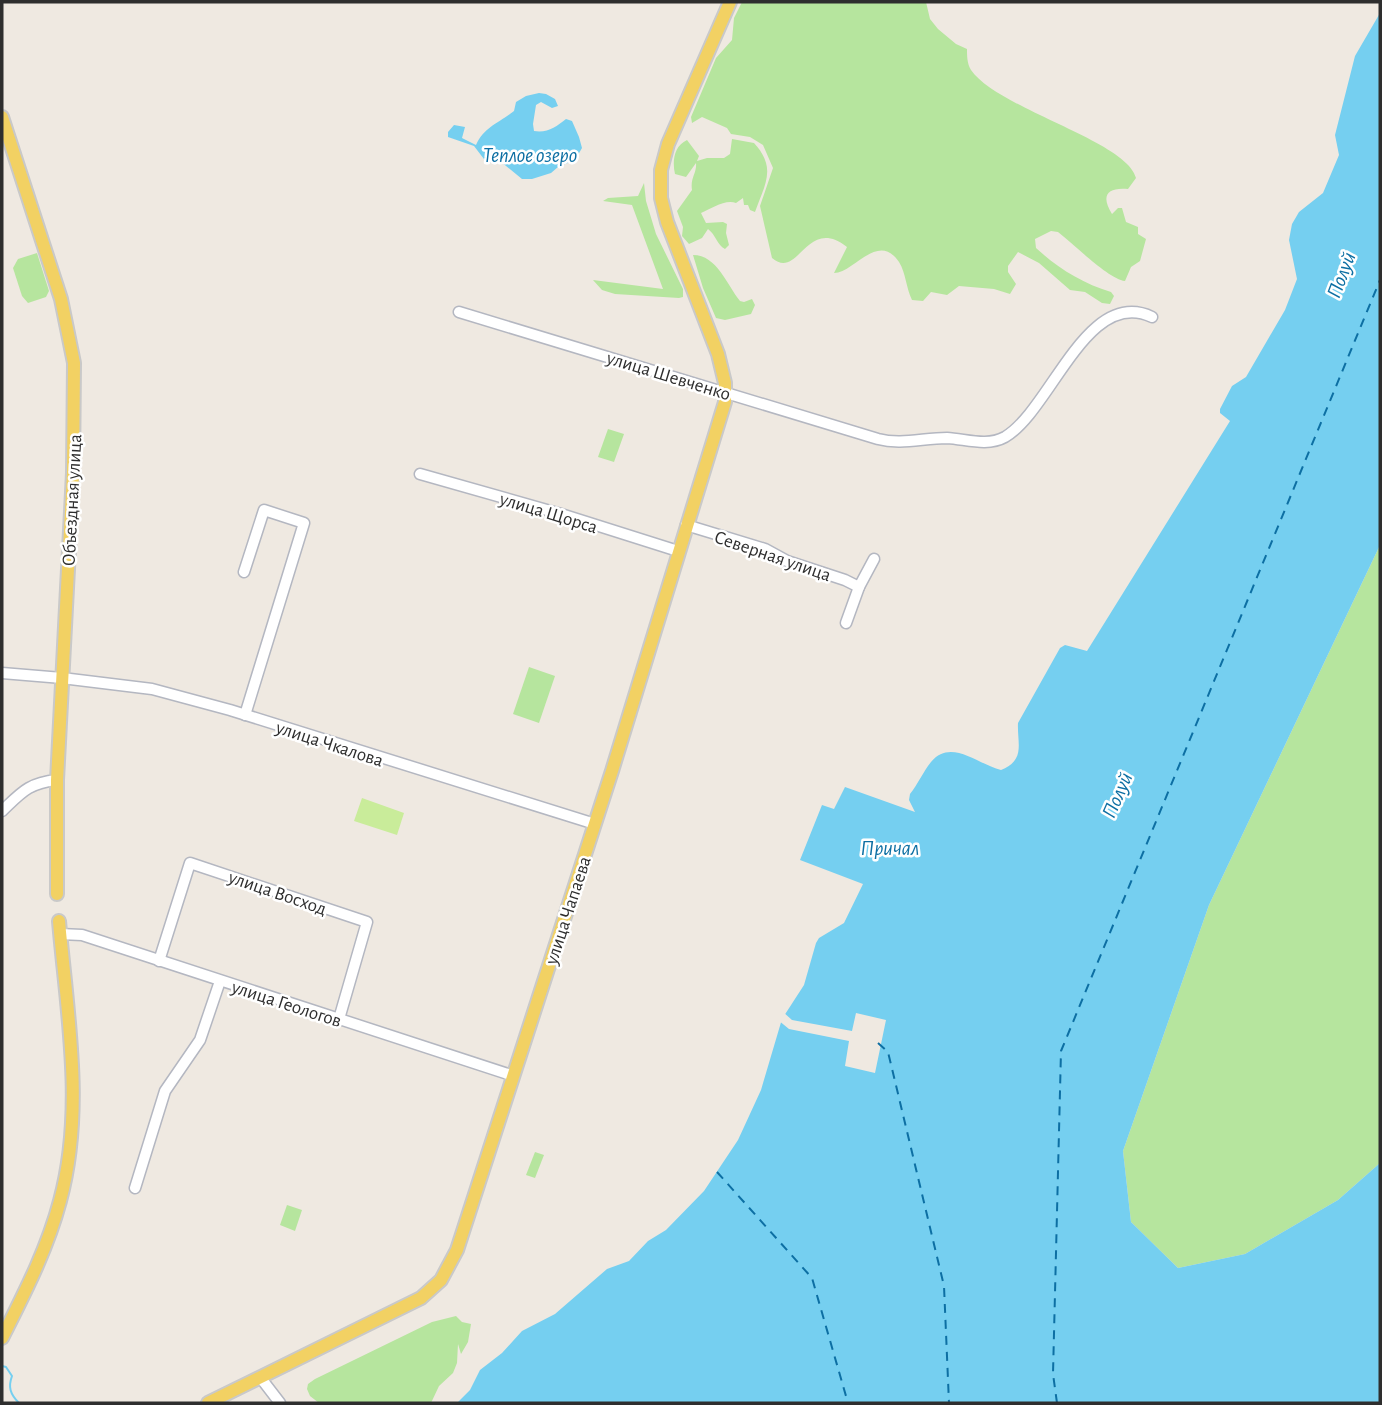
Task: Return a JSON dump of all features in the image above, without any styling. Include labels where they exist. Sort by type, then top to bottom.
[{"type":"main road","name":"улица Чапаева","points":[[208,1403],[414,1302],[441,1280],[457,1250],[595,824],[722,414],[726,392],[712,338],[664,214],[660,176],[668,144],[730,2]]},
{"type":"main road","name":"Объездная улица","points":[[2,117],[61,299],[74,363],[74,449],[57,780],[57,894]]},
{"type":"main road","points":[[2,1338],[47,1242],[61,1199],[69,1157],[74,1111],[72,1059],[60,927]]},
{"type":"street","name":"улица Шевченко","points":[[459,312],[877,439],[898,442],[933,439],[983,442],[1000,439],[1017,428],[1033,410],[1069,359],[1094,330],[1121,313],[1142,313],[1152,317]]},
{"type":"street","name":"улица Щорса","points":[[420,474],[678,551]]},
{"type":"street","points":[[244,572],[264,510],[304,523],[246,715]]},
{"type":"street","name":"Северная улица","points":[[686,526],[765,549],[787,561],[859,587]]},
{"type":"street","points":[[846,622],[859,587],[874,559]]},
{"type":"street","name":"улица Чкалова","points":[[2,674],[152,689],[246,715],[595,824]]},
{"type":"street","points":[[2,811],[20,791],[57,780]]},
{"type":"street","name":"улица Восход","points":[[159,961],[190,863],[367,922],[339,1019]]},
{"type":"street","name":"улица Геологов","points":[[60,927],[514,1076]]},
{"type":"street","points":[[135,1188],[164,1091],[200,1040],[220,981]]},
{"type":"street","points":[[260,1377],[280,1403]]},
{"type":"green space","points":[[742,2],[926,2],[930,19],[956,44],[967,49],[971,70],[985,84],[1033,112],[1087,138],[1127,164],[1136,178],[1128,189],[1115,189],[1108,194],[1108,207],[1112,214],[1122,208],[1126,222],[1138,227],[1138,234],[1146,239],[1140,261],[1131,267],[1125,281],[1101,268],[1058,232],[1051,231],[1035,239],[1036,248],[1062,269],[1111,292],[1114,296],[1110,304],[1102,303],[1085,292],[1070,290],[1039,263],[1018,252],[1008,266],[1008,272],[1016,284],[1010,294],[994,289],[959,286],[947,295],[931,292],[923,301],[912,300],[899,262],[883,251],[874,252],[850,267],[834,273],[847,247],[833,239],[822,238],[812,242],[789,261],[781,263],[772,258],[760,206],[773,168],[763,145],[750,137],[731,134],[727,128],[702,117],[692,123],[691,117],[716,58],[732,40],[734,18]]},
{"type":"green space","points":[[732,139],[754,143],[765,160],[767,176],[755,212],[750,210],[748,205],[744,205],[743,198],[736,203],[723,203],[701,213],[706,223],[727,224],[729,245],[725,249],[722,247],[708,229],[702,238],[689,244],[682,236],[683,227],[677,211],[692,190],[696,163],[686,177],[675,174],[674,159],[677,150],[687,140],[699,156],[697,161],[724,158],[730,154]]},
{"type":"green space","points":[[644,183],[646,201],[656,234],[683,289],[683,297],[615,294],[602,290],[593,280],[663,289],[632,205],[603,201],[608,198],[638,196]]},
{"type":"green space","points":[[37,253],[49,291],[46,297],[28,303],[22,296],[13,268],[18,259]]},
{"type":"green space","points":[[693,255],[701,256],[715,265],[740,301],[752,299],[755,305],[751,314],[725,320],[716,318]]},
{"type":"green space","points":[[608,429],[624,434],[614,462],[598,457]]},
{"type":"green space","points":[[1380,545],[1380,1163],[1338,1200],[1245,1254],[1178,1268],[1131,1222],[1123,1151],[1209,905]]},
{"type":"green space","points":[[529,667],[555,676],[539,723],[513,714]]},
{"type":"green space","points":[[362,798],[404,813],[397,835],[354,821]]},
{"type":"green space","points":[[535,1152],[544,1155],[535,1178],[526,1175]]},
{"type":"green space","points":[[287,1205],[302,1210],[295,1231],[280,1225]]},
{"type":"green space","points":[[456,1316],[462,1322],[471,1324],[468,1342],[461,1354],[458,1344],[457,1363],[453,1373],[439,1386],[431,1403],[319,1403],[310,1396],[308,1384],[315,1379],[432,1322]]},
{"type":"water","points":[[1380,13],[1380,545],[1209,905],[1123,1151],[1131,1222],[1178,1268],[1245,1254],[1338,1200],[1380,1163],[1380,1403],[457,1403],[470,1390],[480,1370],[502,1353],[522,1331],[555,1314],[607,1269],[629,1261],[648,1241],[666,1230],[704,1191],[738,1140],[761,1090],[782,1019],[804,985],[816,943],[819,938],[844,923],[863,884],[800,860],[822,805],[834,809],[845,787],[915,812],[909,800],[910,794],[928,766],[939,755],[956,752],[1001,770],[1014,761],[1018,750],[1018,723],[1060,648],[1065,645],[1087,651],[1230,421],[1220,413],[1220,409],[1232,386],[1246,377],[1285,310],[1297,279],[1289,240],[1292,224],[1299,212],[1323,193],[1339,155],[1335,135],[1355,56]]},
{"type":"water","name":"Теплое озеро","points":[[539,93],[555,99],[558,106],[552,108],[541,102],[536,105],[534,131],[552,129],[566,119],[572,121],[582,148],[575,160],[551,173],[522,179],[500,161],[487,163],[474,146],[448,137],[448,132],[454,125],[465,127],[462,138],[476,145],[488,129],[514,111],[516,102]]},
{"type":"pier","points":[[782,1011],[792,1020],[852,1031],[856,1013],[886,1020],[875,1073],[845,1066],[849,1041],[789,1029],[778,1020]]},
{"type":"waterway","points":[[2,1366],[6,1367],[12,1376],[11,1390],[19,1403]]},
{"type":"ferry route","points":[[1057,1403],[1053,1374],[1061,1051],[1380,280]]},
{"type":"ferry route","points":[[878,1043],[888,1052],[944,1286],[949,1403]]},
{"type":"ferry route","points":[[717,1172],[812,1278],[848,1403]]},
{"type":"water label","name":"Полуй","points":[[1341,275]]},
{"type":"water label","name":"Полуй","points":[[1117,795]]},
{"type":"water label","name":"Причал","points":[[890,848]]}]
